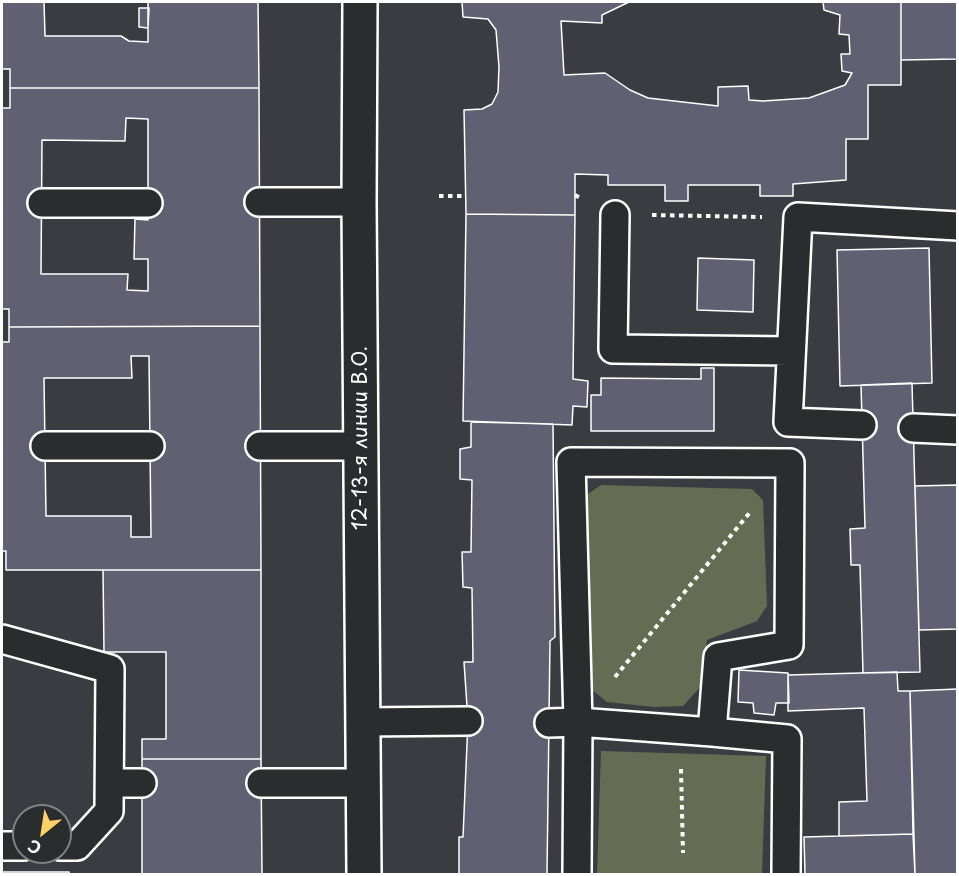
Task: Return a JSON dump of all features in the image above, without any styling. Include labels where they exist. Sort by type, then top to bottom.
[{"type":"street","name":"12-13-я линии В.О.","points":[[360,2],[359,202],[364,874]]},
{"type":"lane","points":[[42,203],[148,202]]},
{"type":"lane","points":[[259,202],[359,202]]},
{"type":"lane","points":[[615,215],[613,348],[791,351]]},
{"type":"lane","points":[[862,425],[788,422],[798,217],[957,226]]},
{"type":"lane","points":[[913,428],[957,430]]},
{"type":"lane","points":[[45,446],[150,446]]},
{"type":"lane","points":[[260,446],[361,446]]},
{"type":"lane","points":[[577,874],[578,722],[571,462],[790,463],[789,645],[718,657],[712,732]]},
{"type":"lane","points":[[2,639],[110,669],[109,811],[77,846],[72,846]]},
{"type":"lane","points":[[362,722],[468,721]]},
{"type":"lane","points":[[549,723],[578,722],[681,729],[788,740],[786,874]]},
{"type":"lane","points":[[110,783],[142,783]]},
{"type":"lane","points":[[261,783],[363,783]]},
{"type":"path","points":[[575,195],[615,215],[798,217]]},
{"type":"path","points":[[439,196],[465,196]]},
{"type":"path","points":[[578,722],[790,463]]},
{"type":"path","points":[[681,729],[683,853]]},
{"type":"green space","points":[[601,485],[752,489],[763,500],[767,606],[757,621],[707,640],[702,685],[683,706],[654,707],[607,702],[585,684],[588,494]]},
{"type":"green space","points":[[601,751],[766,756],[762,874],[597,874]]},
{"type":"building","points":[[2,2],[44,2],[45,36],[121,36],[129,41],[148,42],[148,2],[258,2],[259,88],[10,88],[10,69],[2,69]]},
{"type":"building","points":[[462,2],[629,2],[602,15],[602,23],[561,21],[564,75],[605,73],[630,90],[648,98],[718,106],[718,87],[748,86],[749,100],[763,101],[809,98],[845,85],[852,73],[842,71],[841,54],[850,54],[849,35],[839,34],[840,15],[824,10],[823,2],[901,2],[901,85],[868,85],[868,139],[846,139],[846,180],[793,184],[793,196],[760,196],[760,185],[688,185],[688,201],[665,201],[665,185],[608,185],[608,175],[575,174],[575,215],[466,214],[464,110],[482,109],[492,104],[498,92],[499,67],[496,30],[488,19],[463,17]]},
{"type":"building","points":[[901,2],[958,2],[958,59],[901,60]]},
{"type":"building","points":[[139,8],[149,8],[148,28],[139,27]]},
{"type":"building","points":[[10,88],[259,88],[260,326],[9,327],[9,309],[2,309],[2,108],[10,108]],"holes":[[[126,118],[148,119],[148,220],[135,219],[134,259],[148,259],[148,291],[127,290],[128,274],[41,274],[42,140],[125,141]]]},
{"type":"building","points":[[466,214],[575,215],[573,379],[588,381],[587,407],[573,406],[572,425],[463,421]]},
{"type":"building","points":[[929,248],[932,383],[840,386],[837,250]]},
{"type":"building","points":[[698,258],[754,260],[753,312],[697,310]]},
{"type":"building","points":[[260,326],[261,570],[6,570],[6,551],[2,551],[2,342],[9,342],[9,327]],"holes":[[[131,356],[149,356],[151,537],[131,537],[131,516],[46,516],[44,378],[132,378]]]},
{"type":"building","points":[[701,368],[714,368],[714,431],[591,431],[591,395],[601,395],[601,378],[701,379]]},
{"type":"building","points":[[912,383],[920,672],[863,673],[860,565],[851,565],[850,529],[865,528],[861,385]]},
{"type":"building","points":[[471,422],[553,424],[555,637],[550,641],[547,874],[459,874],[459,837],[463,837],[468,721],[464,662],[473,662],[472,588],[463,587],[462,552],[471,552],[472,480],[460,479],[460,449],[471,447]]},
{"type":"building","points":[[958,485],[958,629],[919,630],[915,486]]},
{"type":"building","points":[[103,570],[261,570],[261,759],[142,759],[142,739],[166,739],[166,652],[104,652]]},
{"type":"building","points":[[739,670],[788,673],[789,703],[776,703],[774,715],[754,713],[753,703],[738,702]]},
{"type":"building","points":[[897,672],[898,691],[910,691],[913,834],[839,836],[839,802],[867,801],[864,708],[788,711],[788,675]]},
{"type":"building","points":[[958,689],[958,874],[915,874],[910,691]]},
{"type":"building","points":[[142,759],[261,759],[262,874],[142,874]]},
{"type":"building","points":[[913,834],[915,874],[805,874],[804,837]]},
{"type":"building","points":[[2,872],[69,872],[69,874],[2,874]]}]
